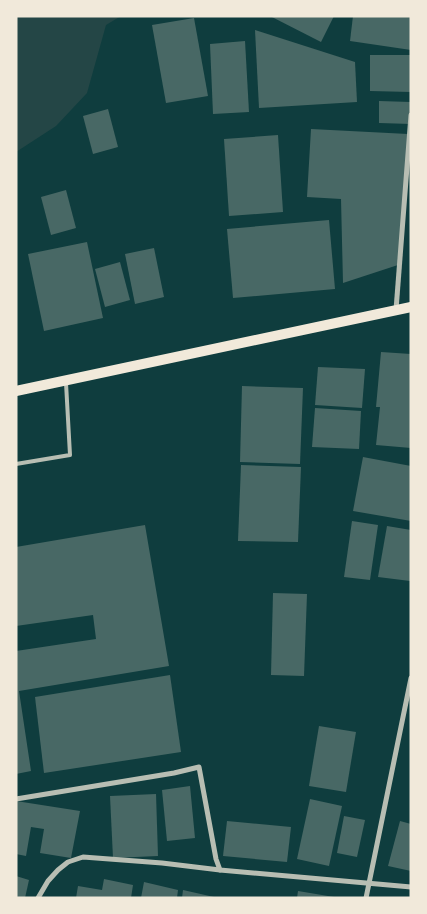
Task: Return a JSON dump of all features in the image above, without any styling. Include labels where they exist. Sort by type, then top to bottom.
[{"type":"main road","points":[[16,391],[411,307]]},
{"type":"street","points":[[396,310],[411,115]]},
{"type":"street","points":[[366,898],[411,678]]},
{"type":"street","points":[[16,799],[199,767],[216,859],[220,870]]},
{"type":"street","points":[[38,898],[48,881],[58,870],[68,862],[83,857],[411,887]]},
{"type":"lane","points":[[16,464],[70,455],[66,380]]},
{"type":"shaded area","points":[[16,16],[121,16],[106,25],[87,93],[56,126],[16,152]]},
{"type":"building","points":[[270,16],[334,16],[321,42]]},
{"type":"building","points":[[353,16],[411,16],[411,50],[350,41]]},
{"type":"building","points":[[194,18],[208,96],[166,103],[152,25]]},
{"type":"building","points":[[255,30],[355,62],[357,102],[259,108]]},
{"type":"building","points":[[245,41],[249,112],[213,114],[210,44]]},
{"type":"building","points":[[370,55],[411,55],[411,92],[370,91]]},
{"type":"building","points":[[379,101],[411,102],[411,124],[379,123]]},
{"type":"building","points":[[108,109],[118,147],[93,154],[83,116]]},
{"type":"building","points":[[311,129],[408,134],[401,264],[343,283],[341,199],[307,197]]},
{"type":"building","points":[[278,135],[283,212],[229,216],[224,139]]},
{"type":"building","points":[[66,190],[76,228],[51,235],[41,197]]},
{"type":"building","points":[[329,220],[335,289],[233,298],[227,229]]},
{"type":"building","points":[[87,242],[103,318],[44,331],[28,254]]},
{"type":"building","points":[[154,248],[164,297],[135,304],[125,254]]},
{"type":"building","points":[[120,262],[130,300],[105,307],[95,269]]},
{"type":"building","points":[[381,352],[411,354],[411,448],[376,445],[380,407],[376,407]]},
{"type":"building","points":[[318,367],[365,369],[362,408],[315,405]]},
{"type":"building","points":[[242,386],[303,388],[300,464],[240,462]]},
{"type":"building","points":[[315,408],[361,411],[359,449],[312,447]]},
{"type":"building","points":[[363,457],[411,466],[411,521],[353,511]]},
{"type":"building","points":[[241,465],[301,467],[298,542],[238,541]]},
{"type":"building","points":[[352,521],[378,525],[370,580],[344,577]]},
{"type":"building","points":[[145,525],[169,666],[19,691],[31,771],[16,774],[16,651],[96,639],[93,615],[16,626],[16,547]]},
{"type":"building","points":[[387,526],[411,530],[410,581],[378,577]]},
{"type":"building","points":[[273,593],[307,594],[304,676],[271,675]]},
{"type":"building","points":[[170,675],[181,752],[44,773],[35,697]]},
{"type":"building","points":[[319,726],[356,732],[346,792],[309,786]]},
{"type":"building","points":[[190,786],[195,838],[167,841],[162,790]]},
{"type":"building","points":[[156,794],[158,856],[113,858],[110,796]]},
{"type":"building","points":[[310,799],[342,806],[329,866],[297,859]]},
{"type":"building","points":[[16,801],[80,811],[71,858],[40,853],[44,829],[31,827],[26,856],[16,854]]},
{"type":"building","points":[[344,816],[365,820],[357,857],[337,853]]},
{"type":"building","points":[[227,821],[291,827],[287,862],[223,856]]},
{"type":"building","points":[[400,821],[411,824],[411,871],[388,866]]},
{"type":"building","points":[[16,876],[29,880],[25,898],[16,898]]},
{"type":"building","points":[[104,879],[133,885],[131,898],[76,898],[78,886],[102,890]]},
{"type":"building","points":[[144,882],[178,890],[177,898],[141,898]]},
{"type":"building","points":[[183,890],[214,897],[214,898],[182,898]]},
{"type":"building","points":[[298,891],[334,897],[297,898]]}]
